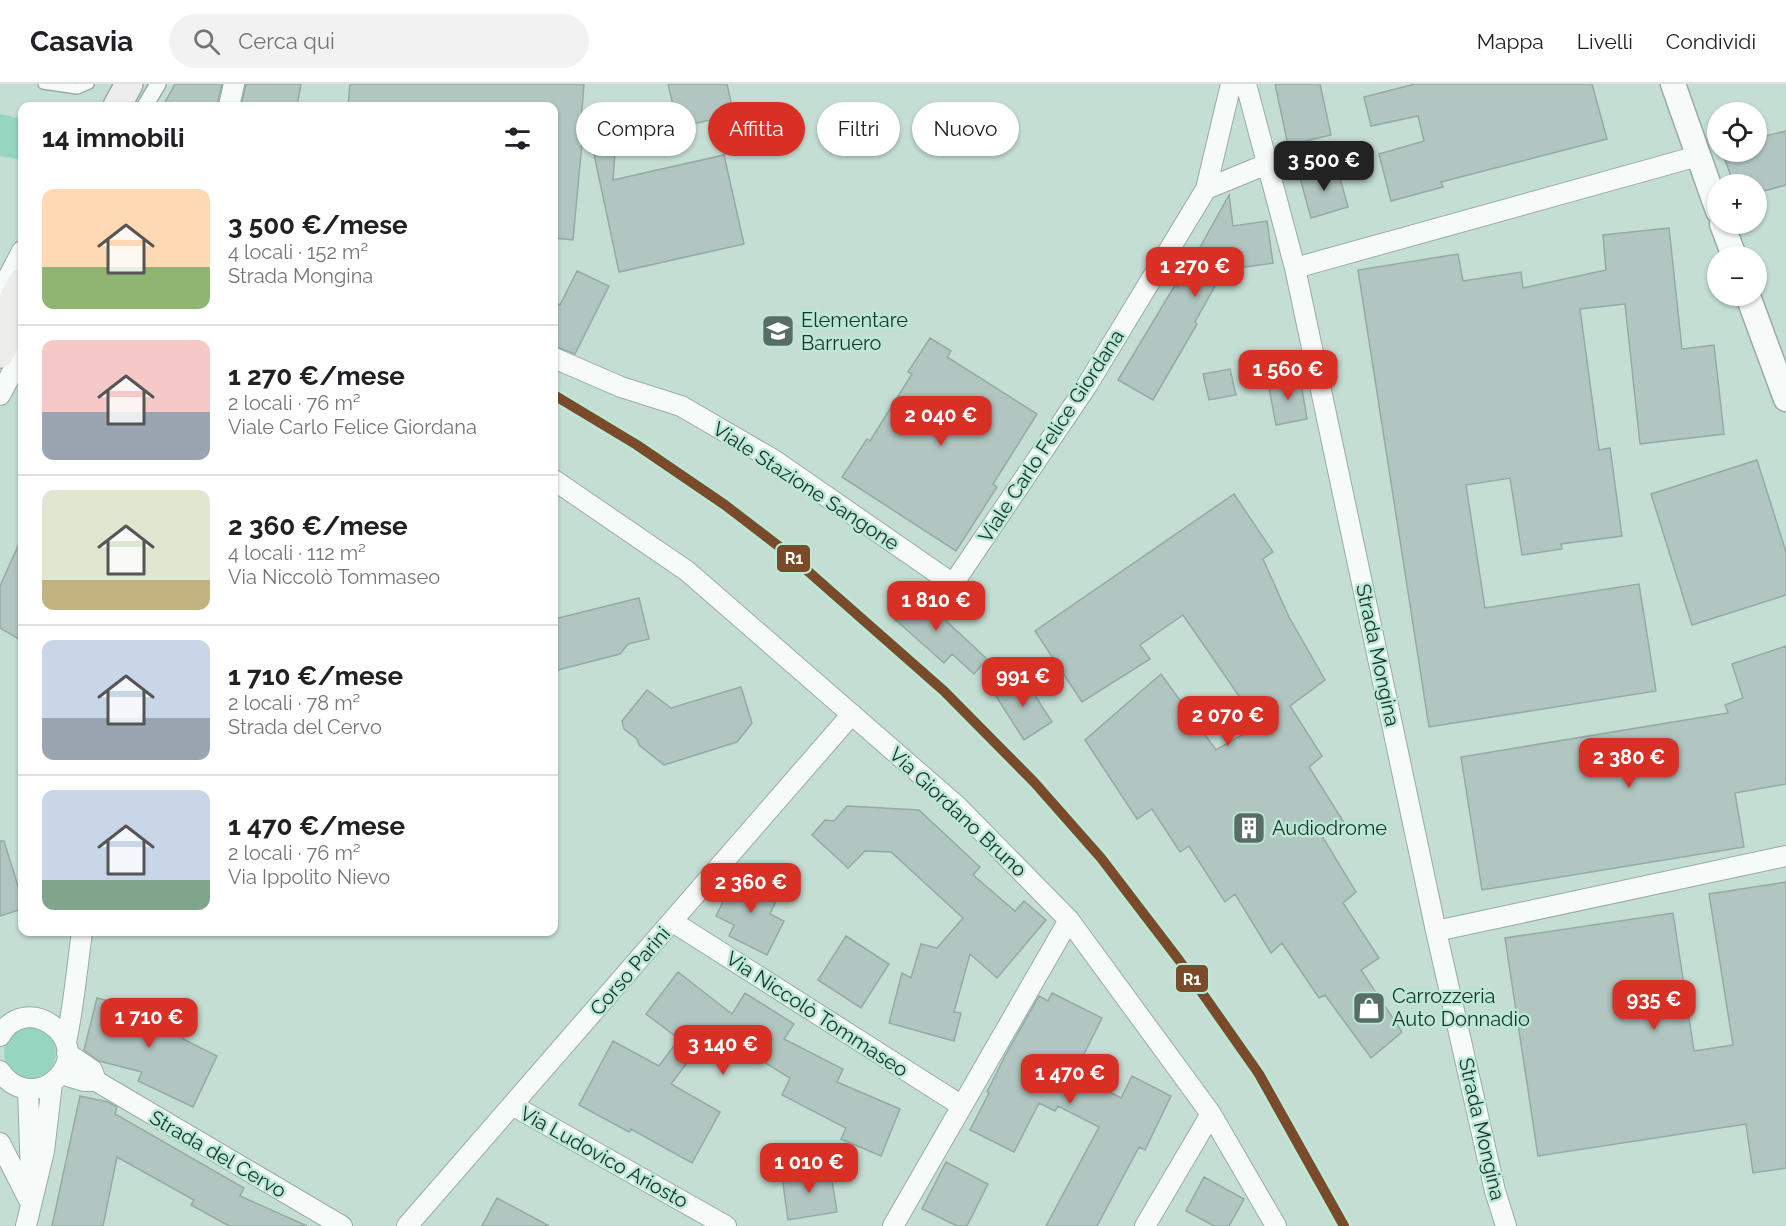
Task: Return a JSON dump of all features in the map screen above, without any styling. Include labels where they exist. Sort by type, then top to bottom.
[{"type":"main road","points":[[119,102],[129,84]]},
{"type":"main road","points":[[135,102],[145,84]]},
{"type":"main road","points":[[0,324],[18,290]]},
{"type":"main road","points":[[0,354],[18,320]]},
{"type":"street","points":[[147,102],[158,84]]},
{"type":"street","points":[[230,102],[234,84]]},
{"type":"street","name":"Viale Carlo Felice Giordana","points":[[953,584],[1086,387],[1206,189],[1231,84]]},
{"type":"street","name":"Strada Mongina","points":[[1246,84],[1295,268],[1436,931],[1495,1191],[1506,1226]]},
{"type":"street","points":[[1673,84],[1707,181]]},
{"type":"street","points":[[1295,268],[1698,156]]},
{"type":"street","points":[[1206,189],[1267,164]]},
{"type":"street","points":[[0,292],[18,258]]},
{"type":"street","points":[[1752,306],[1786,399]]},
{"type":"street","name":"Viale Stazione Sangone","points":[[558,360],[621,387],[681,406],[774,459],[953,584]]},
{"type":"street","points":[[0,395],[18,361]]},
{"type":"street","name":"Via Giordano Bruno","points":[[558,483],[687,572],[957,806],[1069,920],[1211,1114],[1276,1226]]},
{"type":"street","name":"Corso Parini","points":[[407,1226],[852,714]]},
{"type":"street","points":[[1436,931],[1786,856]]},
{"type":"street","points":[[893,1226],[1069,920]]},
{"type":"street","name":"Via Niccolò Tommaseo","points":[[673,922],[962,1106]]},
{"type":"street","points":[[26,1226],[44,1152],[56,1079],[66,1064],[81,936]]},
{"type":"street","points":[[0,1036],[7,1016],[31,1017],[48,1021],[74,987]]},
{"type":"street","name":"Strada del Cervo","points":[[48,1021],[60,1032],[67,1047],[92,1070],[96,1081]]},
{"type":"street","points":[[0,1071],[8,1081],[18,1087],[28,1089],[40,1088],[56,1079]]},
{"type":"street","name":"Strada del Cervo","points":[[56,1079],[96,1081],[342,1226]]},
{"type":"street","points":[[28,1089],[30,1203]]},
{"type":"street","name":"Via Ludovico Ariosto","points":[[512,1105],[726,1226]]},
{"type":"street","points":[[1145,1226],[1211,1114]]},
{"type":"street","points":[[0,1143],[30,1203]]},
{"type":"lane","points":[[43,84],[77,88],[89,84]]},
{"type":"green space","points":[[0,114],[18,118],[18,159],[0,156]]},
{"type":"green space","points":[[30,1027],[44,1031],[52,1039],[56,1053],[52,1067],[44,1075],[30,1079],[16,1075],[8,1067],[4,1053],[8,1039],[16,1031]]},
{"type":"building","points":[[175,84],[222,84],[218,102],[165,102]]},
{"type":"building","points":[[246,84],[301,84],[298,102],[242,102]]},
{"type":"building","points":[[350,84],[584,84],[583,102],[576,102],[576,156],[581,156],[573,240],[558,238],[558,102],[348,102]]},
{"type":"building","points":[[668,84],[727,84],[731,102],[708,102],[708,121],[696,123],[696,102],[672,102]]},
{"type":"building","points":[[1275,84],[1320,84],[1331,135],[1288,145]]},
{"type":"building","points":[[1415,84],[1592,84],[1607,139],[1441,182],[1443,187],[1391,201],[1379,154],[1424,141],[1418,116],[1371,126],[1364,97]]},
{"type":"building","points":[[1786,131],[1786,185],[1767,190],[1767,174],[1730,174],[1726,162],[1767,162],[1767,135]]},
{"type":"building","points":[[594,156],[615,156],[613,180],[724,156],[744,244],[619,272]]},
{"type":"building","points":[[1337,167],[1348,207],[1311,218],[1300,178]]},
{"type":"building","points":[[1229,195],[1233,226],[1267,221],[1273,263],[1224,270],[1195,322],[1197,324],[1153,400],[1118,380],[1175,285],[1178,287]]},
{"type":"building","points":[[1669,228],[1682,349],[1714,345],[1724,434],[1640,444],[1625,304],[1580,309],[1599,450],[1610,448],[1622,536],[1561,544],[1562,549],[1522,555],[1510,478],[1466,485],[1485,608],[1639,584],[1656,691],[1429,727],[1358,270],[1458,254],[1463,281],[1521,272],[1523,288],[1606,270],[1603,235]]},
{"type":"building","points":[[577,271],[609,286],[575,354],[558,348],[558,304],[560,305]]},
{"type":"building","points":[[930,338],[951,351],[947,357],[1037,414],[993,484],[997,487],[956,551],[842,477],[867,439],[870,441],[912,374],[908,372]]},
{"type":"building","points":[[1230,369],[1236,395],[1209,400],[1203,374]]},
{"type":"building","points":[[1300,377],[1307,419],[1276,425],[1268,383]]},
{"type":"building","points":[[1757,460],[1786,552],[1786,595],[1692,625],[1651,494]]},
{"type":"building","name":"Audiodrome","points":[[1234,494],[1273,552],[1263,559],[1289,617],[1325,680],[1290,706],[1322,756],[1309,767],[1343,821],[1322,836],[1356,892],[1343,903],[1379,958],[1361,970],[1402,1032],[1371,1058],[1325,995],[1319,998],[1282,943],[1271,953],[1235,894],[1225,902],[1189,846],[1180,852],[1152,809],[1137,819],[1085,740],[1161,674],[1216,750],[1259,725],[1183,615],[1140,645],[1150,659],[1082,702],[1035,631]]},
{"type":"building","points":[[18,546],[18,639],[0,628],[0,586]]},
{"type":"building","points":[[912,589],[987,659],[974,674],[952,654],[944,663],[890,615]]},
{"type":"building","points":[[639,598],[649,639],[628,644],[620,654],[558,670],[558,618]]},
{"type":"building","points":[[1786,646],[1786,784],[1735,793],[1744,847],[1482,890],[1461,757],[1728,713],[1725,705],[1743,698],[1732,664]]},
{"type":"building","points":[[1022,675],[1052,722],[1024,740],[994,693]]},
{"type":"building","points":[[741,687],[752,723],[737,742],[664,765],[639,745],[637,739],[624,729],[622,721],[647,690],[671,708]]},
{"type":"building","points":[[847,806],[919,810],[980,867],[973,875],[1015,911],[1024,901],[1046,920],[997,978],[970,954],[954,1012],[961,1013],[954,1041],[889,1023],[902,973],[911,978],[921,944],[937,948],[963,918],[891,852],[865,851],[848,868],[812,835],[825,820],[834,821]]},
{"type":"building","points":[[0,841],[4,841],[18,886],[18,910],[0,916]]},
{"type":"building","points":[[737,874],[779,895],[770,914],[784,921],[767,955],[729,936],[734,925],[716,916]]},
{"type":"building","points":[[1786,882],[1786,1168],[1753,1173],[1746,1124],[1538,1156],[1505,938],[1673,913],[1694,1051],[1733,1045],[1709,894]]},
{"type":"building","points":[[846,936],[889,964],[861,1008],[818,980]]},
{"type":"building","points":[[678,972],[732,1014],[745,993],[794,1024],[784,1039],[843,1069],[837,1082],[900,1109],[881,1156],[841,1139],[846,1128],[782,1095],[790,1078],[712,1030],[671,1084],[720,1112],[692,1163],[631,1129],[629,1132],[579,1105],[613,1041],[659,1066],[679,1039],[646,1014]]},
{"type":"building","points":[[1052,993],[1102,1018],[1074,1074],[1121,1098],[1132,1076],[1171,1096],[1145,1150],[1139,1147],[1097,1226],[1046,1226],[1099,1127],[1058,1106],[1055,1111],[1039,1103],[1014,1152],[970,1130],[1005,1056],[1039,996],[1048,1001]]},
{"type":"building","points":[[97,998],[155,1012],[188,1028],[183,1039],[217,1056],[193,1107],[138,1081],[142,1072],[99,1061],[84,1050]]},
{"type":"building","points":[[80,1096],[108,1102],[117,1107],[115,1114],[244,1188],[240,1196],[307,1226],[229,1226],[191,1205],[194,1200],[117,1157],[103,1226],[52,1226]]},
{"type":"building","points":[[946,1162],[988,1184],[967,1226],[957,1226],[922,1209]]},
{"type":"building","points":[[830,1168],[837,1212],[788,1220],[782,1176]]},
{"type":"building","points":[[1204,1177],[1244,1199],[1229,1226],[1214,1226],[1186,1211]]},
{"type":"building","points":[[497,1198],[549,1226],[482,1226]]},
{"type":"transit line","name":"R1","points":[[558,397],[637,445],[725,505],[785,551],[944,691],[1034,782],[1101,858],[1179,960],[1259,1074],[1344,1226]]},
{"type":"place","name":"Elementare Barruero","points":[[778,331]]},
{"type":"place","name":"Audiodrome","points":[[1249,828]]},
{"type":"place","name":"Carrozzeria Auto Donnadio","points":[[1369,1008]]}]
